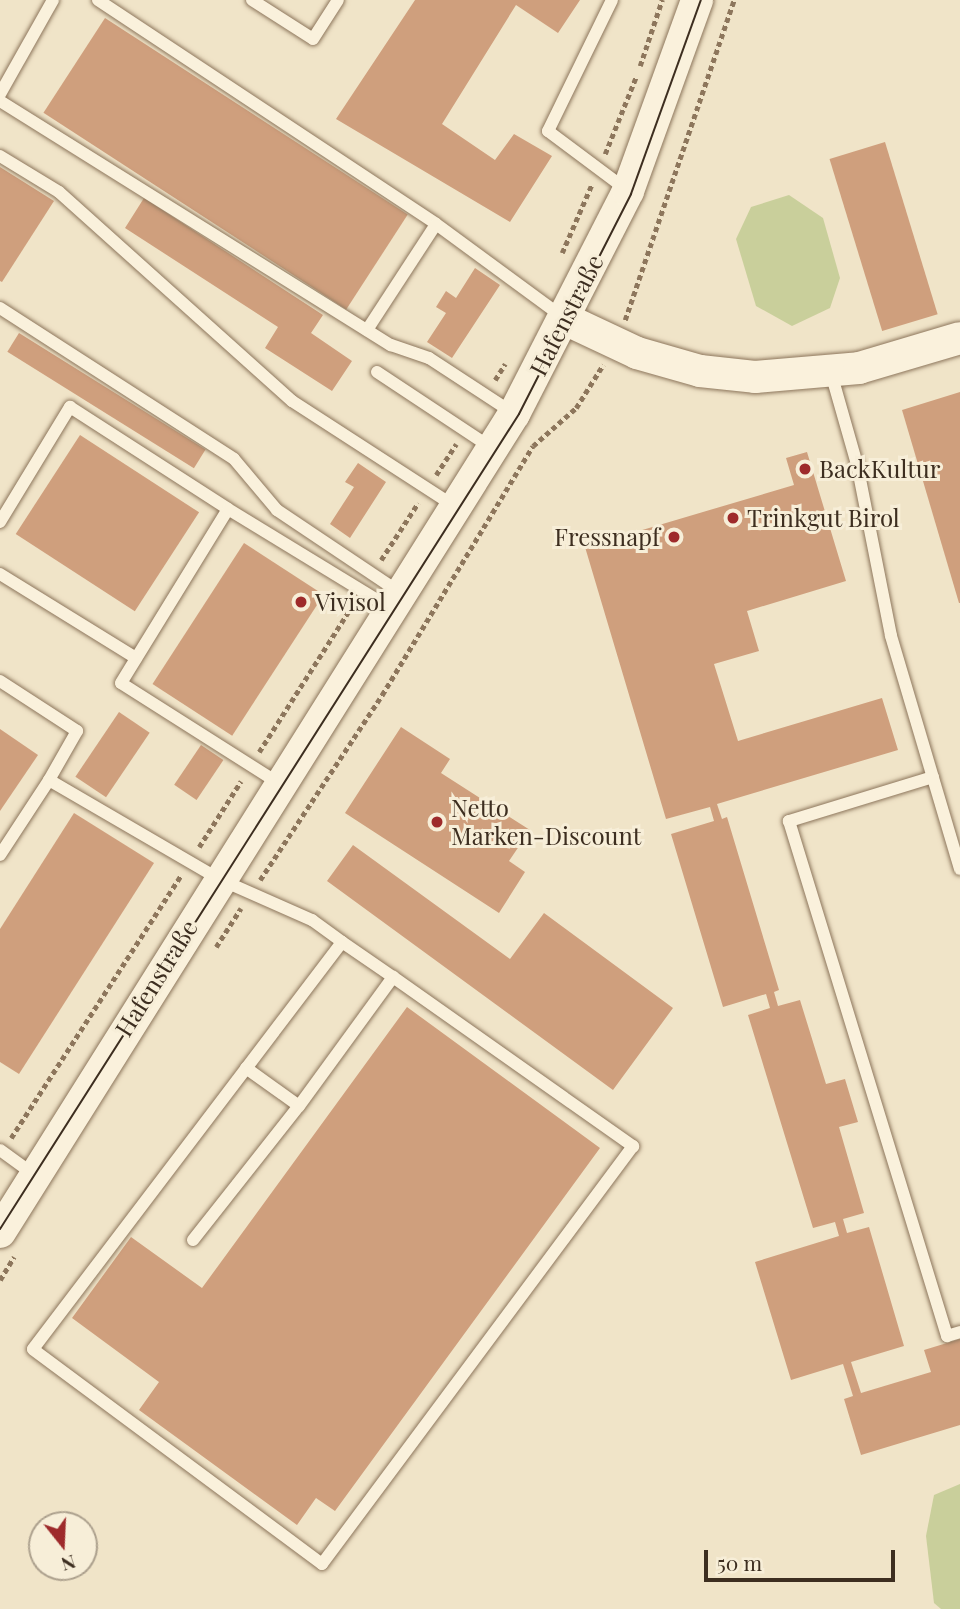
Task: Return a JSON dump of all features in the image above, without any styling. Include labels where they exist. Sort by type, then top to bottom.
[{"type":"street","name":"Hafenstraße","points":[[0,1232],[32,1173],[514,414],[567,320],[628,191],[697,0]]},
{"type":"street","points":[[567,320],[637,353],[700,371],[755,377],[831,373],[960,338]]},
{"type":"street","name":"Hafenstraße","points":[[0,1214],[32,1173]]},
{"type":"lane","points":[[0,94],[53,0]]},
{"type":"lane","points":[[98,0],[436,224],[567,320]]},
{"type":"lane","points":[[252,0],[313,39],[338,0]]},
{"type":"lane","points":[[612,0],[548,131],[628,191]]},
{"type":"lane","points":[[0,101],[367,330],[429,358],[514,414]]},
{"type":"lane","points":[[0,156],[59,192],[292,401],[456,508]]},
{"type":"lane","points":[[367,330],[436,224]]},
{"type":"lane","points":[[0,308],[234,459],[277,510],[396,601]]},
{"type":"lane","points":[[377,372],[492,449]]},
{"type":"lane","points":[[831,373],[857,464],[891,636],[960,869]]},
{"type":"lane","points":[[0,522],[70,407],[228,509],[396,601]]},
{"type":"lane","points":[[228,509],[121,683],[280,783]]},
{"type":"lane","points":[[0,574],[136,658]]},
{"type":"lane","points":[[0,681],[77,731],[0,855]]},
{"type":"lane","points":[[933,777],[789,821],[947,1336],[960,1332]]},
{"type":"lane","points":[[49,780],[219,879],[312,920],[633,1146],[322,1564],[33,1349],[342,942]]},
{"type":"lane","points":[[193,1240],[299,1106],[393,977]]},
{"type":"lane","points":[[246,1068],[299,1106]]},
{"type":"lane","points":[[0,1150],[32,1173]]},
{"type":"green space","points":[[789,195],[823,218],[840,278],[830,308],[792,326],[756,306],[736,239],[751,207]]},
{"type":"green space","points":[[960,1484],[960,1609],[941,1609],[934,1603],[926,1536],[934,1495]]},
{"type":"building","points":[[415,0],[580,0],[558,33],[516,5],[442,124],[495,160],[514,134],[552,156],[510,222],[336,119]]},
{"type":"building","points":[[105,18],[408,215],[346,309],[43,113]]},
{"type":"building","points":[[885,142],[938,314],[882,331],[830,159]]},
{"type":"building","points":[[0,167],[54,201],[2,282],[0,281]]},
{"type":"building","points":[[144,198],[323,315],[311,333],[352,361],[332,391],[265,348],[278,327],[125,228]]},
{"type":"building","points":[[475,268],[500,285],[452,358],[427,342],[446,313],[436,307],[446,291],[456,298]]},
{"type":"building","points":[[19,333],[206,450],[194,468],[7,352]]},
{"type":"building","points":[[960,392],[960,603],[959,603],[902,410]]},
{"type":"building","points":[[80,435],[199,512],[135,611],[16,534]]},
{"type":"building","points":[[807,452],[846,581],[747,611],[759,651],[714,664],[738,741],[882,698],[898,750],[717,804],[722,819],[727,817],[779,990],[774,992],[778,1006],[800,1000],[826,1084],[845,1079],[858,1122],[839,1127],[864,1213],[843,1219],[847,1233],[869,1227],[904,1346],[851,1362],[861,1393],[931,1372],[924,1350],[960,1339],[960,1425],[861,1455],[844,1399],[853,1396],[843,1364],[791,1380],[755,1262],[839,1236],[835,1222],[813,1228],[748,1015],[770,1008],[766,994],[723,1007],[671,834],[714,821],[710,807],[666,819],[585,547],[794,485],[786,458]]},
{"type":"building","points":[[358,463],[386,482],[350,538],[330,524],[354,487],[345,482]]},
{"type":"building","points":[[244,543],[324,595],[232,736],[153,684]]},
{"type":"building","points":[[119,712],[150,733],[106,797],[75,777]]},
{"type":"building","name":"Netto Marken-Discount","points":[[401,727],[450,759],[441,773],[530,830],[509,861],[525,872],[499,913],[345,813]]},
{"type":"building","points":[[0,729],[38,755],[0,811]]},
{"type":"building","points":[[201,745],[223,760],[197,800],[174,785]]},
{"type":"building","points":[[74,813],[154,863],[19,1074],[0,1062],[0,929]]},
{"type":"building","points":[[353,845],[510,959],[544,913],[673,1008],[613,1090],[327,881]]},
{"type":"building","points":[[407,1007],[600,1148],[335,1511],[316,1498],[297,1525],[139,1410],[159,1382],[72,1318],[131,1237],[202,1288]]},
{"type":"tram line","points":[[0,1229],[519,414],[631,194],[701,0]]},
{"type":"place","name":"BackKultur","points":[[805,469]]},
{"type":"place","name":"Trinkgut Birol","points":[[733,518]]},
{"type":"place","name":"Fressnapf","points":[[674,537]]},
{"type":"place","name":"Vivisol","points":[[301,602]]},
{"type":"place","name":"Netto Marken-Discount","points":[[437,822]]}]
